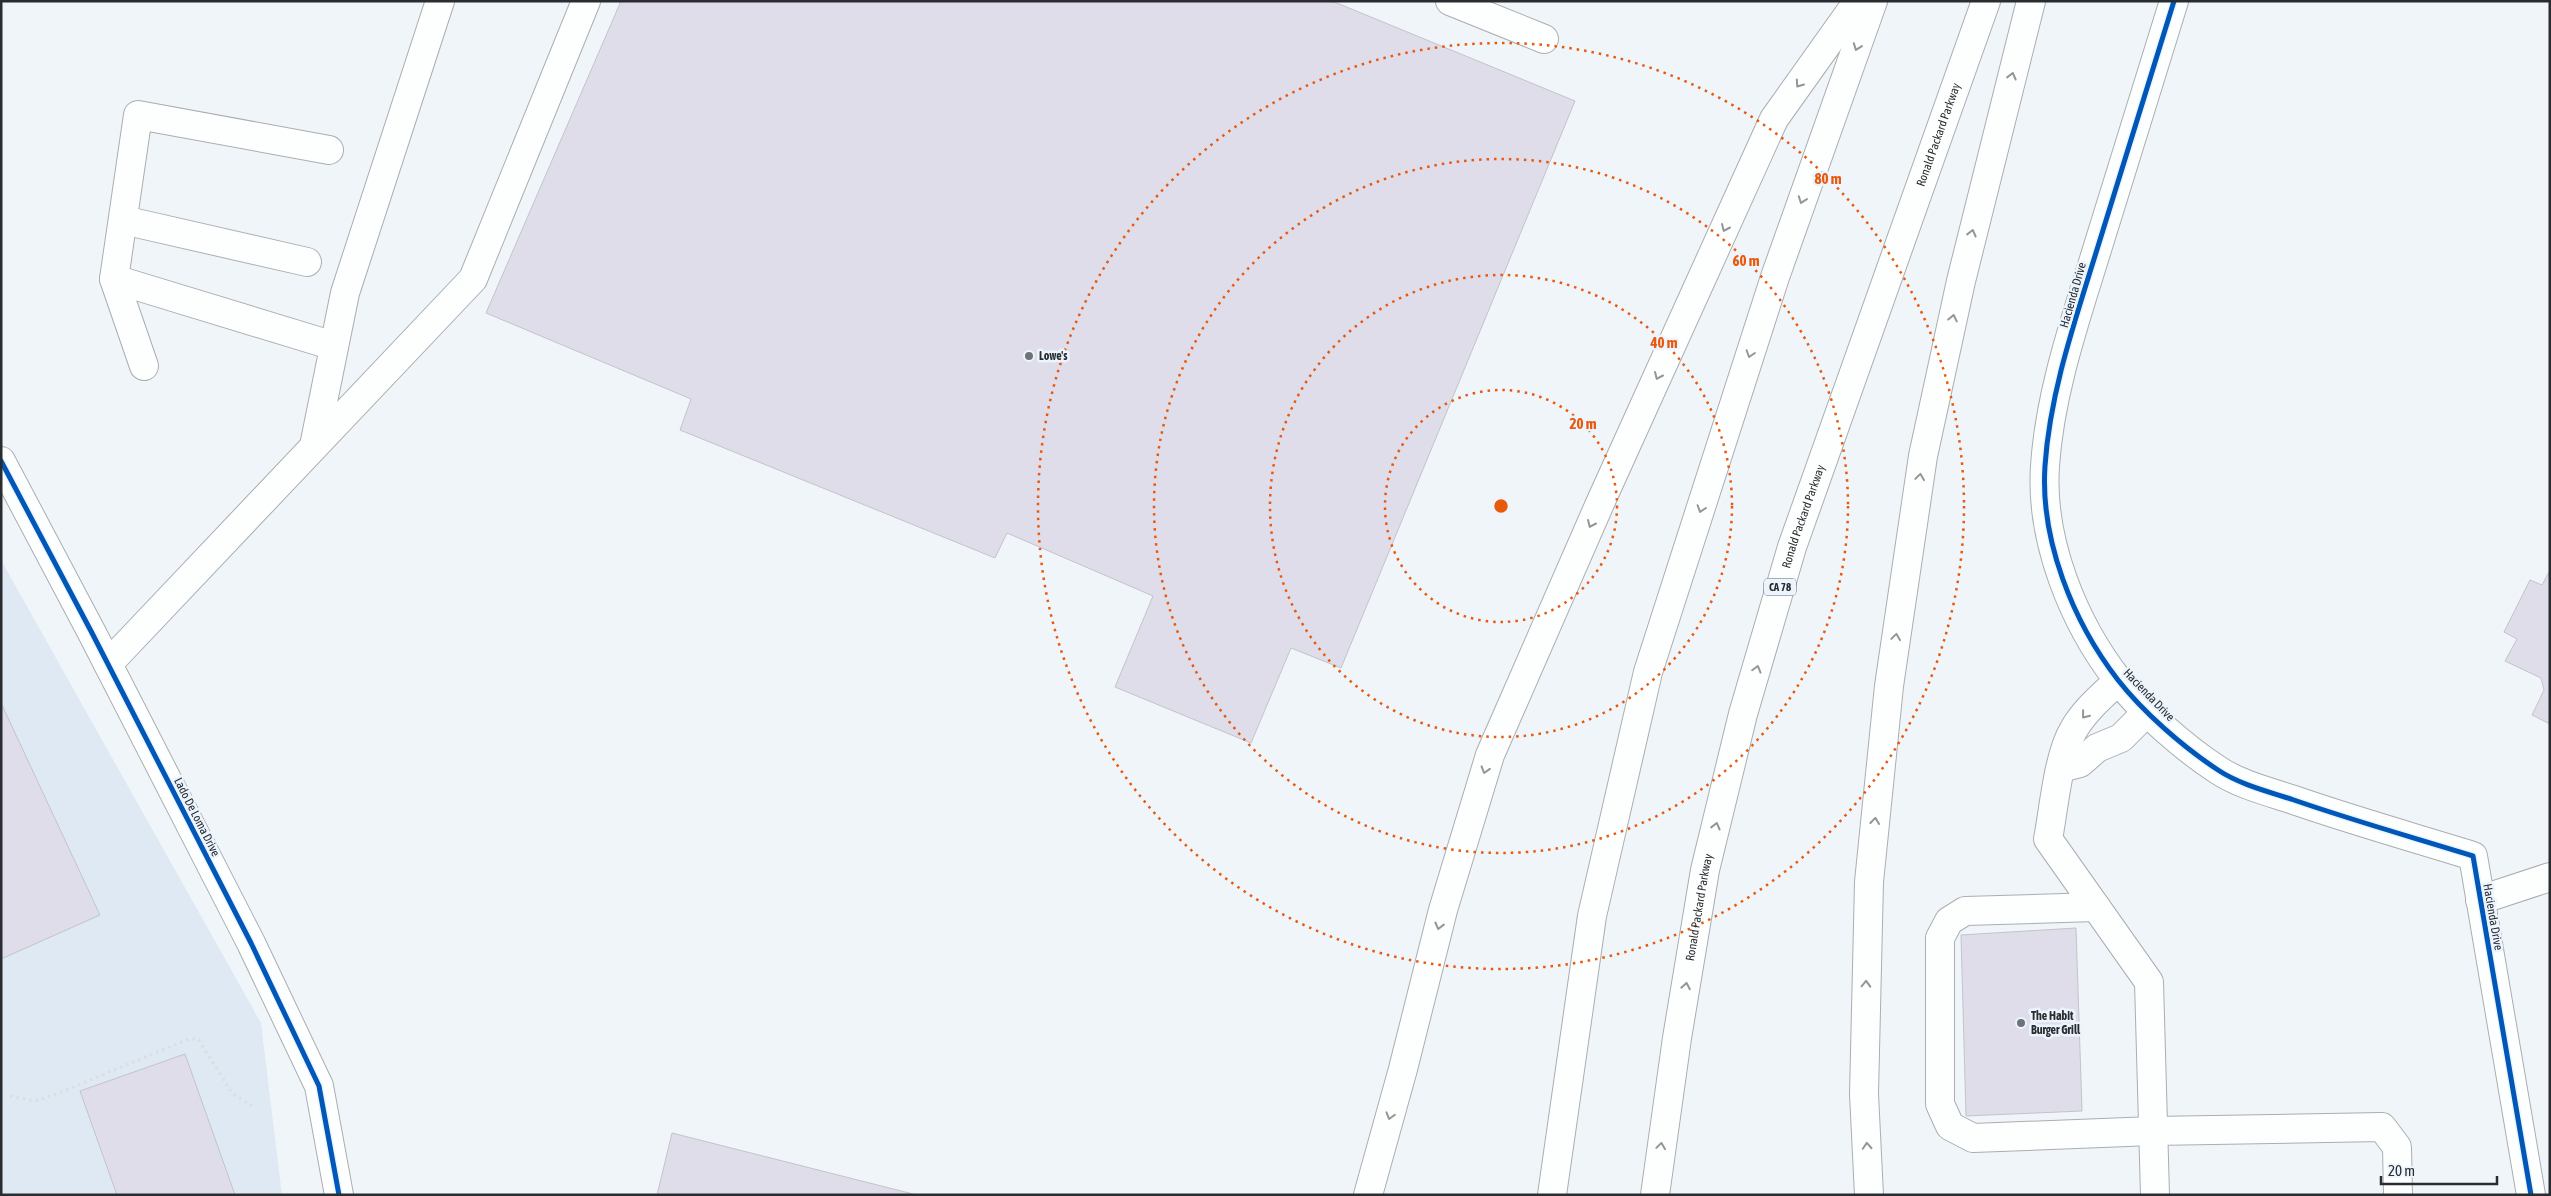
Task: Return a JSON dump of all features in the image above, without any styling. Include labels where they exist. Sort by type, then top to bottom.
[{"type":"main road","points":[[314,446],[345,293],[440,1]]},
{"type":"main road","points":[[108,664],[473,278],[586,1]]},
{"type":"main road","points":[[1450,1],[1544,40]]},
{"type":"main road","points":[[1368,1195],[1403,1069],[1443,910],[1490,755],[1601,501],[1774,119],[1858,1]]},
{"type":"main road","points":[[1552,1195],[1592,916],[1648,672],[1775,277],[1873,1]]},
{"type":"main road","name":"Ronald Packard Parkway","points":[[1655,1195],[1677,1038],[1705,870],[1743,714],[1792,547],[1986,1]]},
{"type":"main road","points":[[1869,1195],[1864,1094],[1869,882],[1888,686],[1923,456],[1961,281],[2031,1]]},
{"type":"main road","name":"Hacienda Drive","points":[[2174,1],[2082,298],[2052,407],[2045,468],[2048,517],[2054,548],[2076,611],[2119,680],[2159,723],[2219,771],[2245,783],[2473,856],[2531,1195]]},
{"type":"main road","points":[[144,366],[114,278],[138,115],[330,150]]},
{"type":"main road","points":[[123,220],[307,262]]},
{"type":"main road","points":[[114,278],[334,346]]},
{"type":"main road","name":"Lado De Loma Drive","points":[[1,461],[108,664],[250,943],[319,1086],[339,1195]]},
{"type":"main road","points":[[2119,680],[2090,708],[2073,730],[2061,768],[2048,839],[2148,982],[2155,1195]]},
{"type":"main road","points":[[2061,768],[2080,763],[2097,748],[2121,738],[2148,711]]},
{"type":"main road","points":[[2480,900],[2550,877]]},
{"type":"main road","points":[[2096,907],[1965,911],[1950,920],[1940,938],[1940,1104],[1950,1126],[1973,1138],[2153,1131],[2382,1127],[2397,1147],[2398,1195]]},
{"type":"path","points":[[10,1096],[35,1101],[57,1094],[189,1039],[198,1039],[232,1093],[252,1106]]},
{"type":"shaded area","points":[[1,560],[261,1023],[282,1195],[1,1195]]},
{"type":"building","name":"Lowe's","points":[[621,1],[1332,1],[1575,101],[1341,668],[1291,648],[1251,743],[1115,687],[1153,596],[1007,533],[995,558],[680,430],[691,399],[486,313]]},
{"type":"building","points":[[2549,572],[2550,724],[2532,715],[2544,690],[2541,678],[2505,661],[2517,639],[2504,632],[2530,580],[2542,585]]},
{"type":"building","points":[[1,703],[100,915],[1,959]]},
{"type":"building","name":"The Habit Burger Grill","points":[[2076,928],[2082,1111],[1966,1116],[1961,935]]},
{"type":"building","points":[[185,1054],[235,1195],[117,1195],[80,1091]]},
{"type":"building","points":[[672,1133],[913,1194],[913,1195],[657,1195]]},
{"type":"cycle path","points":[[2174,1],[2058,381],[2052,409],[2045,466],[2045,494],[2054,551],[2074,606],[2087,632],[2118,680],[2151,716],[2205,761],[2226,775],[2253,787],[2473,856],[2531,1195]]},
{"type":"cycle path","points":[[1,461],[92,633],[251,943],[319,1086],[339,1195]]},
{"type":"place","name":"Lowe's","points":[[1029,356]]},
{"type":"place","name":"The Habit Burger Grill","points":[[2021,1023]]}]
